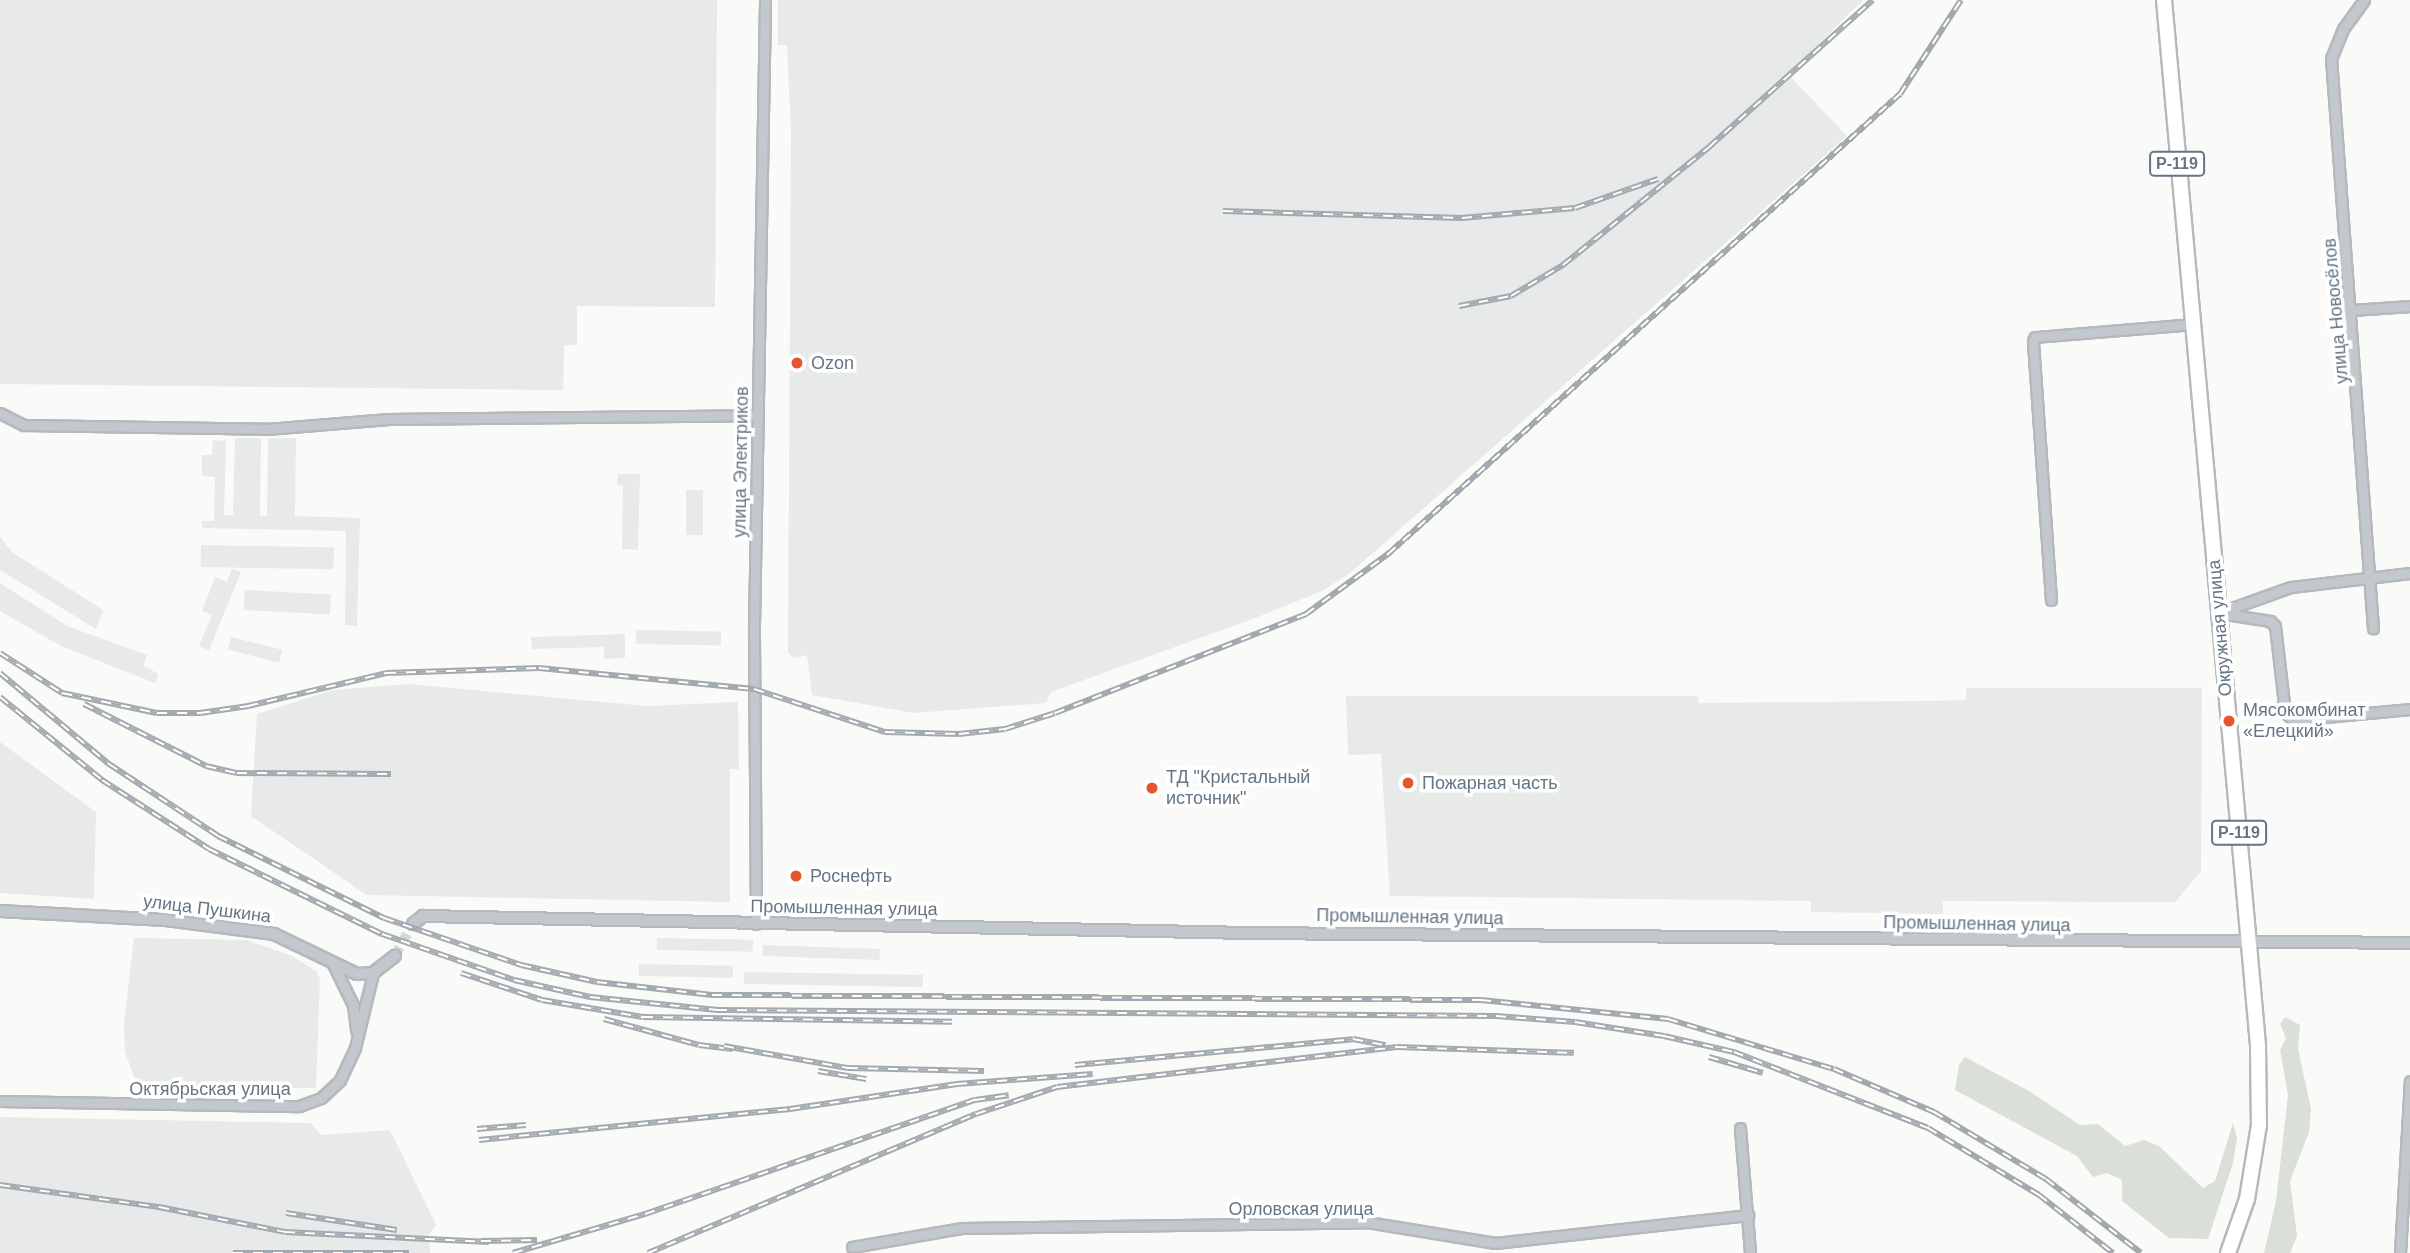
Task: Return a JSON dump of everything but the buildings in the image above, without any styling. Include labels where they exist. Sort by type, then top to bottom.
[{"type":"highway","name":"Окружная улица","points":[[2164,0],[2250,945],[2259,1125],[2246,1199],[2228,1253]]},
{"type":"street","name":"улица Электриков","points":[[756,924],[758,415],[765,0]]},
{"type":"street","name":"улица Новосёлов","points":[[2364,0],[2343,29],[2331,58],[2373,575],[2374,628]]},
{"type":"street","points":[[2352,310],[2410,306]]},
{"type":"street","points":[[2051,600],[2033,341],[2035,337],[2192,324]]},
{"type":"street","points":[[0,413],[24,425],[267,429],[389,419],[758,415]]},
{"type":"street","points":[[2219,613],[2291,587],[2373,575],[2410,573]]},
{"type":"street","points":[[2219,613],[2270,621],[2275,626],[2284,712],[2293,720],[2410,709]]},
{"type":"street","name":"улица Пушкина","points":[[0,911],[166,920],[274,934],[357,974],[373,973]]},
{"type":"street","name":"Промышленная улица","points":[[413,924],[423,916],[756,924],[2250,945],[2410,943]]},
{"type":"street","points":[[373,973],[395,956]]},
{"type":"street","points":[[333,964],[353,1005],[355,1048]]},
{"type":"street","name":"Октябрьская улица","points":[[0,1101],[299,1105],[321,1098],[341,1080],[355,1048],[373,973]]},
{"type":"street","points":[[2404,1252],[2410,1081]]},
{"type":"street","points":[[1740,1128],[1750,1253]]},
{"type":"street","name":"Орловская улица","points":[[852,1247],[961,1228],[1367,1222],[1495,1243],[1748,1216]]},
{"type":"shaded area","points":[[0,0],[717,0],[715,307],[577,306],[577,345],[564,345],[563,390],[0,384]]},
{"type":"shaded area","points":[[778,0],[1863,0],[1788,74],[1847,136],[1349,574],[1322,591],[1255,618],[1051,692],[1046,703],[914,713],[812,695],[807,655],[794,658],[788,653],[791,133],[787,45],[778,45]]},
{"type":"shaded area","points":[[235,438],[261,438],[260,516],[267,516],[268,438],[296,438],[295,516],[360,518],[357,626],[345,625],[346,531],[202,528],[202,521],[214,521],[215,477],[202,476],[202,455],[212,455],[213,440],[226,441],[224,515],[233,515]]},
{"type":"shaded area","points":[[618,474],[640,474],[638,550],[622,549],[623,486],[617,485]]},
{"type":"shaded area","points":[[686,490],[703,490],[703,535],[686,535]]},
{"type":"shaded area","points":[[0,537],[12,552],[103,610],[96,629],[0,570]]},
{"type":"shaded area","points":[[201,545],[334,547],[334,569],[201,567]]},
{"type":"shaded area","points":[[232,569],[241,572],[209,650],[199,646],[212,615],[202,611],[215,577],[227,582]]},
{"type":"shaded area","points":[[0,583],[67,626],[147,655],[143,666],[159,674],[155,683],[61,646],[0,611]]},
{"type":"shaded area","points":[[245,590],[331,595],[330,614],[244,610]]},
{"type":"shaded area","points":[[636,630],[721,631],[721,645],[636,644]]},
{"type":"shaded area","points":[[625,634],[625,658],[604,659],[604,647],[532,649],[531,637]]},
{"type":"shaded area","points":[[231,637],[282,650],[279,662],[228,650]]},
{"type":"shaded area","points":[[409,684],[646,706],[738,702],[739,769],[730,769],[730,902],[367,895],[251,816],[257,714],[333,690]]},
{"type":"shaded area","points":[[1966,688],[2202,688],[2201,871],[2175,902],[1943,901],[1943,914],[1811,912],[1811,901],[1390,896],[1381,754],[1348,755],[1346,696],[1698,696],[1699,703],[1925,701],[1966,700]]},
{"type":"shaded area","points":[[0,742],[96,812],[94,899],[0,893]]},
{"type":"shaded area","points":[[134,938],[247,940],[292,956],[316,971],[320,979],[316,1088],[138,1088],[125,1052],[124,1024]]},
{"type":"shaded area","points":[[657,938],[753,940],[753,952],[657,950]]},
{"type":"shaded area","points":[[763,945],[880,949],[880,960],[763,956]]},
{"type":"shaded area","points":[[639,964],[733,966],[733,978],[639,976]]},
{"type":"shaded area","points":[[744,972],[923,975],[923,987],[744,984]]},
{"type":"shaded area","points":[[2285,1017],[2300,1025],[2298,1049],[2311,1109],[2309,1132],[2290,1181],[2297,1236],[2290,1253],[2264,1253],[2276,1201],[2288,1095],[2280,1050],[2286,1038],[2280,1024]]},
{"type":"shaded area","points":[[1965,1057],[2029,1091],[2080,1125],[2098,1124],[2125,1146],[2144,1140],[2159,1146],[2203,1188],[2215,1181],[2233,1123],[2237,1138],[2233,1163],[2208,1239],[2169,1238],[2122,1201],[2122,1180],[2107,1173],[2093,1177],[2077,1156],[1955,1090],[1959,1065]]},
{"type":"shaded area","points":[[0,1117],[311,1123],[321,1135],[390,1130],[436,1225],[429,1234],[430,1253],[0,1253]]},
{"type":"tunnel","points":[[395,956],[413,924]]},
{"type":"railway","points":[[1459,306],[1511,296],[1563,265],[1709,147],[1873,0]]},
{"type":"railway","points":[[0,653],[62,693],[157,713],[200,713],[248,706],[386,673],[539,668],[754,689],[885,732],[959,734],[1005,729],[1055,713],[1306,614],[1388,554],[1900,94],[1961,0]]},
{"type":"railway","points":[[1223,211],[1462,218],[1575,208],[1658,179]]},
{"type":"railway","points":[[0,673],[109,764],[218,836],[384,918],[521,965],[597,982],[712,995],[1481,1000],[1668,1019],[1834,1069],[1934,1112],[2046,1179],[2141,1253]]},
{"type":"railway","points":[[0,697],[102,780],[209,849],[382,934],[514,980],[590,997],[717,1010],[1496,1016],[1575,1022],[1664,1036],[1734,1052],[1928,1128],[2039,1195],[2113,1253]]},
{"type":"railway","points":[[84,704],[206,766],[237,773],[391,774]]},
{"type":"railway","points":[[461,973],[542,1000],[643,1017],[952,1022]]},
{"type":"railway","points":[[604,1019],[699,1045],[733,1049]]},
{"type":"railway","points":[[1075,1065],[1353,1039],[1385,1045]]},
{"type":"railway","points":[[724,1046],[848,1068],[984,1071]]},
{"type":"railway","points":[[648,1253],[976,1114],[1057,1087],[1397,1047],[1574,1053]]},
{"type":"railway","points":[[1709,1057],[1763,1073]]},
{"type":"railway","points":[[818,1071],[866,1079]]},
{"type":"railway","points":[[479,1140],[790,1109],[957,1084],[1093,1074]]},
{"type":"railway","points":[[513,1253],[645,1214],[975,1100],[1009,1095]]},
{"type":"railway","points":[[477,1129],[526,1125]]},
{"type":"railway","points":[[0,1185],[159,1207],[285,1232],[489,1242]]},
{"type":"railway","points":[[286,1213],[397,1230]]},
{"type":"railway","points":[[481,1241],[537,1240]]},
{"type":"railway","points":[[233,1253],[409,1253]]},
{"type":"place","name":"Ozon","points":[[797,363]]},
{"type":"place","name":"Мясокомбинат «Елецкий»","points":[[2229,721]]},
{"type":"place","name":"Пожарная часть","points":[[1408,783]]},
{"type":"place","name":"ТД \"Кристальный источник\"","points":[[1152,788]]},
{"type":"place","name":"Роснефть","points":[[796,876]]}]
